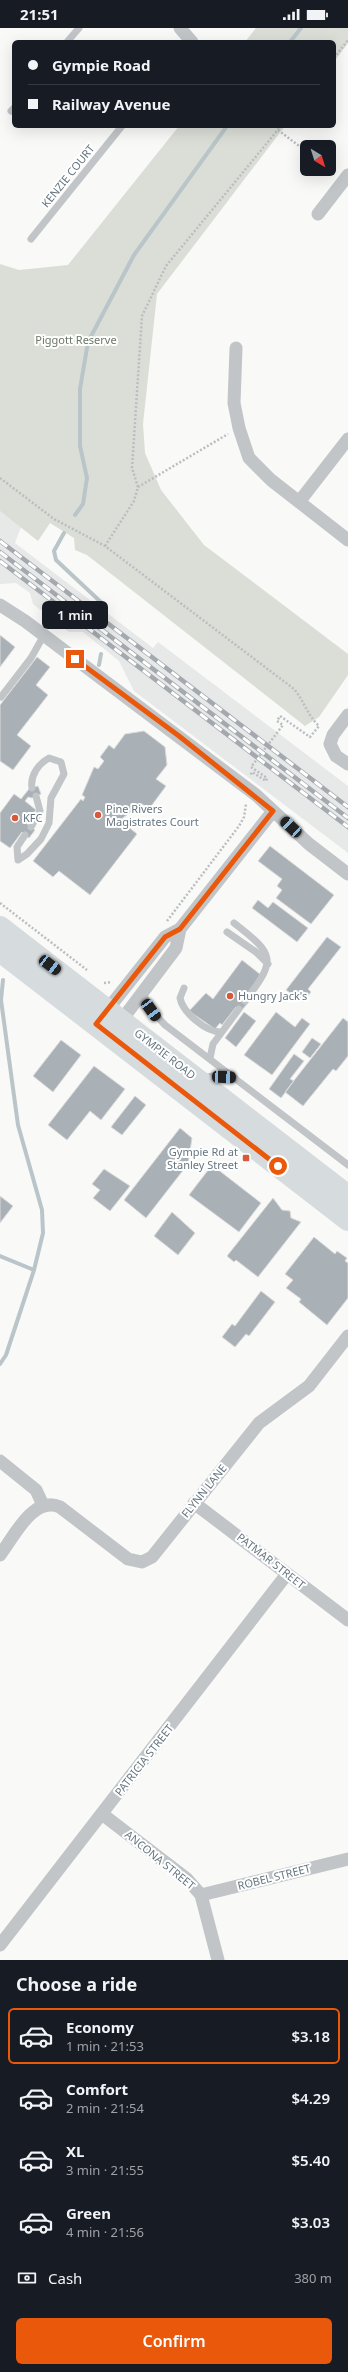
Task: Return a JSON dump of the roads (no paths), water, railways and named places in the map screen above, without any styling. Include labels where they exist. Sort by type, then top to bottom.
[{"type":"highway","name":"GYMPIE ROAD","points":[[0,927],[109,1015],[348,1220]]},
{"type":"highway","name":"GYMPIE ROAD","points":[[0,951],[109,1015],[196,1078],[259,1129],[348,1196]]},
{"type":"street","points":[[180,28],[189,40]]},
{"type":"street","points":[[318,214],[348,175]]},
{"type":"street","points":[[236,348],[234,403],[239,428],[249,458],[271,480],[348,540]]},
{"type":"street","points":[[299,502],[348,439]]},
{"type":"street","points":[[0,604],[179,736],[273,811],[309,844],[348,874]]},
{"type":"street","points":[[348,715],[333,735],[330,748],[336,756],[348,764]]},
{"type":"street","points":[[109,1015],[165,937],[180,929],[273,811]]},
{"type":"street","points":[[109,1015],[142,991],[176,948],[180,929]]},
{"type":"street","name":"FLYNN LANE","points":[[43,1505],[52,1504],[60,1507],[128,1559],[142,1562],[152,1557],[259,1423],[309,1386],[348,1336]]},
{"type":"street","points":[[0,1461],[36,1490],[43,1505],[32,1513],[0,1555]]},
{"type":"street","name":"PATMAR STREET","points":[[194,1503],[348,1620]]},
{"type":"street","name":"PATRICIA STREET","points":[[0,1945],[287,1574]]},
{"type":"street","name":"ANCONA STREET","points":[[102,1814],[187,1879],[201,1895],[218,1960]]},
{"type":"street","name":"ROBEL STREET","points":[[201,1895],[348,1859]]},
{"type":"lane","points":[[69,40],[79,28]]},
{"type":"lane","name":"KENZIE COURT","points":[[31,239],[120,128]]},
{"type":"lane","points":[[1,697],[31,658],[44,635]]},
{"type":"lane","points":[[25,835],[17,848],[18,860],[31,850],[41,839],[49,823],[51,798],[64,774],[61,762],[49,758],[43,762],[33,777],[32,788]]},
{"type":"lane","points":[[31,827],[40,811],[36,796]]},
{"type":"lane","points":[[234,923],[259,943],[266,953],[268,964],[263,977],[245,1001]]},
{"type":"lane","points":[[227,932],[256,952],[268,964]]},
{"type":"lane","points":[[184,988],[180,998],[186,1010],[213,1031],[221,1032]]},
{"type":"lane","name":"GYMPIE ROAD","points":[[142,991],[158,1018],[348,1165]]},
{"type":"lane","points":[[210,1058],[213,1044],[239,1009]]},
{"type":"lane","points":[[196,1078],[213,1076],[235,1078]]},
{"type":"waterway","points":[[292,40],[301,28]]},
{"type":"waterway","points":[[75,515],[83,504],[87,478],[80,446],[80,389],[88,342],[134,255],[226,128]]},
{"type":"waterway","points":[[64,533],[54,551],[56,560],[104,605],[105,610]]},
{"type":"waterway","points":[[99,665],[101,654]]},
{"type":"waterway","points":[[0,1364],[6,1355],[34,1270],[43,1233],[42,1210],[18,1125],[1,1000],[3,980]]},
{"type":"waterway","points":[[0,1256],[34,1270]]},
{"type":"railway","points":[[0,541],[348,807]]},
{"type":"railway","points":[[0,552],[348,818]]},
{"type":"railway","points":[[0,561],[348,827]]},
{"type":"place","name":"Pine Rivers Magistrates Court","points":[[98,815]]},
{"type":"place","name":"KFC","points":[[15,818]]},
{"type":"place","name":"Hungry Jack's","points":[[230,996]]},
{"type":"place","name":"Gympie Rd at Stanley Street","points":[[246,1158]]},
{"type":"park label","name":"Piggott Reserve","points":[[76,340]]}]
